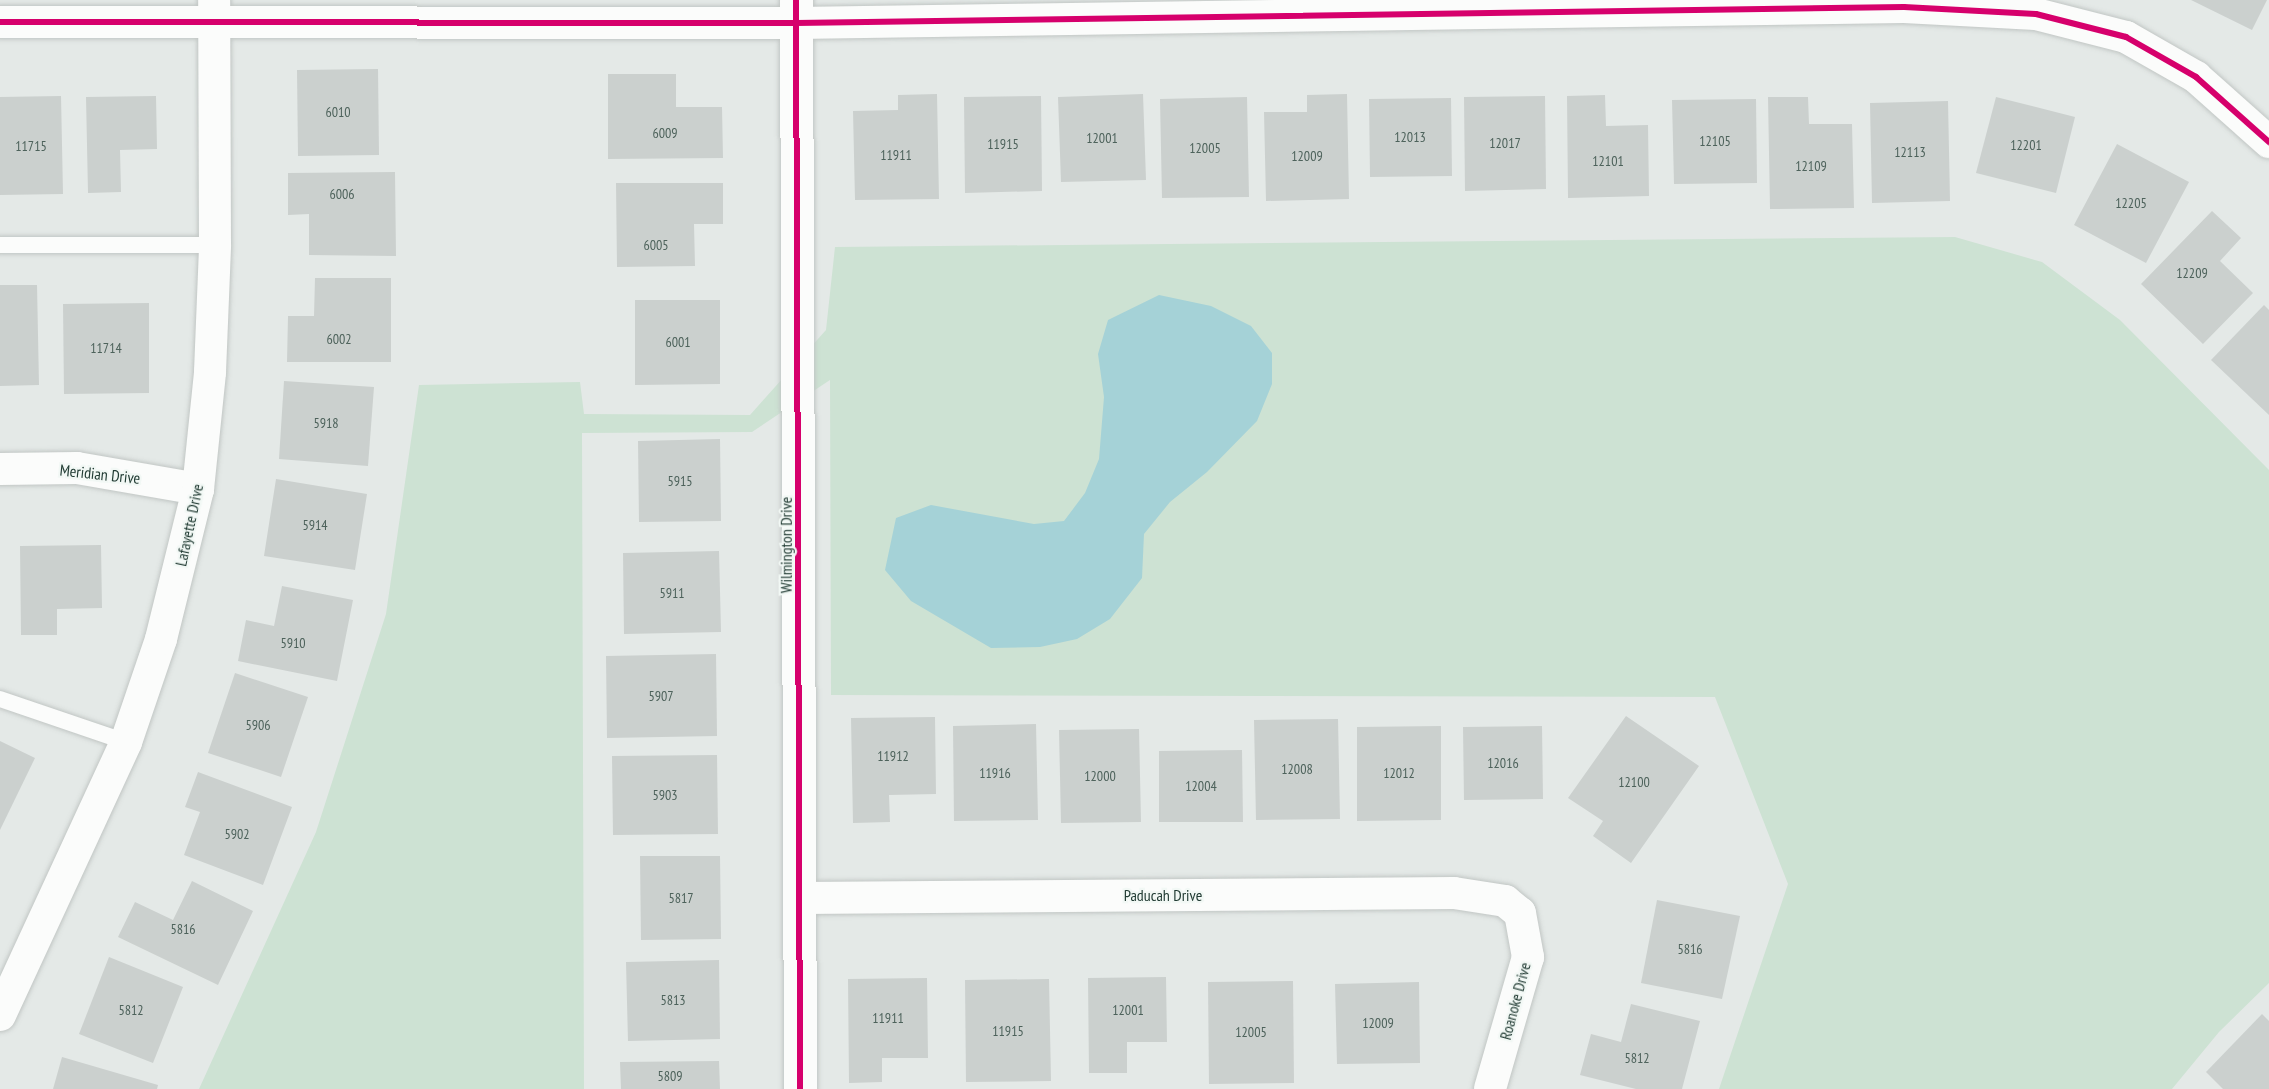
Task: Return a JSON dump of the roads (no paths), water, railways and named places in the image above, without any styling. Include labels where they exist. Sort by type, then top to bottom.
[{"type":"street","points":[[0,22],[214,11],[1905,7],[2036,14],[2126,37],[2162,54],[2236,108],[2269,142]]},
{"type":"street","name":"Lafayette Drive","points":[[0,1015],[126,742],[161,639],[198,489],[210,372],[215,245],[214,11]]},
{"type":"street","name":"Wilmington Drive","points":[[796,11],[800,1089]]},
{"type":"street","name":"Meridian Drive","points":[[0,469],[77,468],[198,489]]},
{"type":"street","name":"Paducah Drive","points":[[801,897],[1454,893],[1505,901],[1520,913]]},
{"type":"street","name":"Roanoke Drive","points":[[1490,1089],[1527,957],[1520,913]]},
{"type":"lane","points":[[0,245],[215,245]]},
{"type":"lane","points":[[0,699],[126,742]]},
{"type":"water","points":[[1159,295],[1211,306],[1251,326],[1272,353],[1272,384],[1257,421],[1207,472],[1170,502],[1144,534],[1142,578],[1110,619],[1077,639],[1040,647],[991,648],[911,601],[885,570],[896,518],[931,505],[1034,524],[1064,521],[1085,493],[1099,459],[1104,397],[1098,354],[1108,320]]}]
